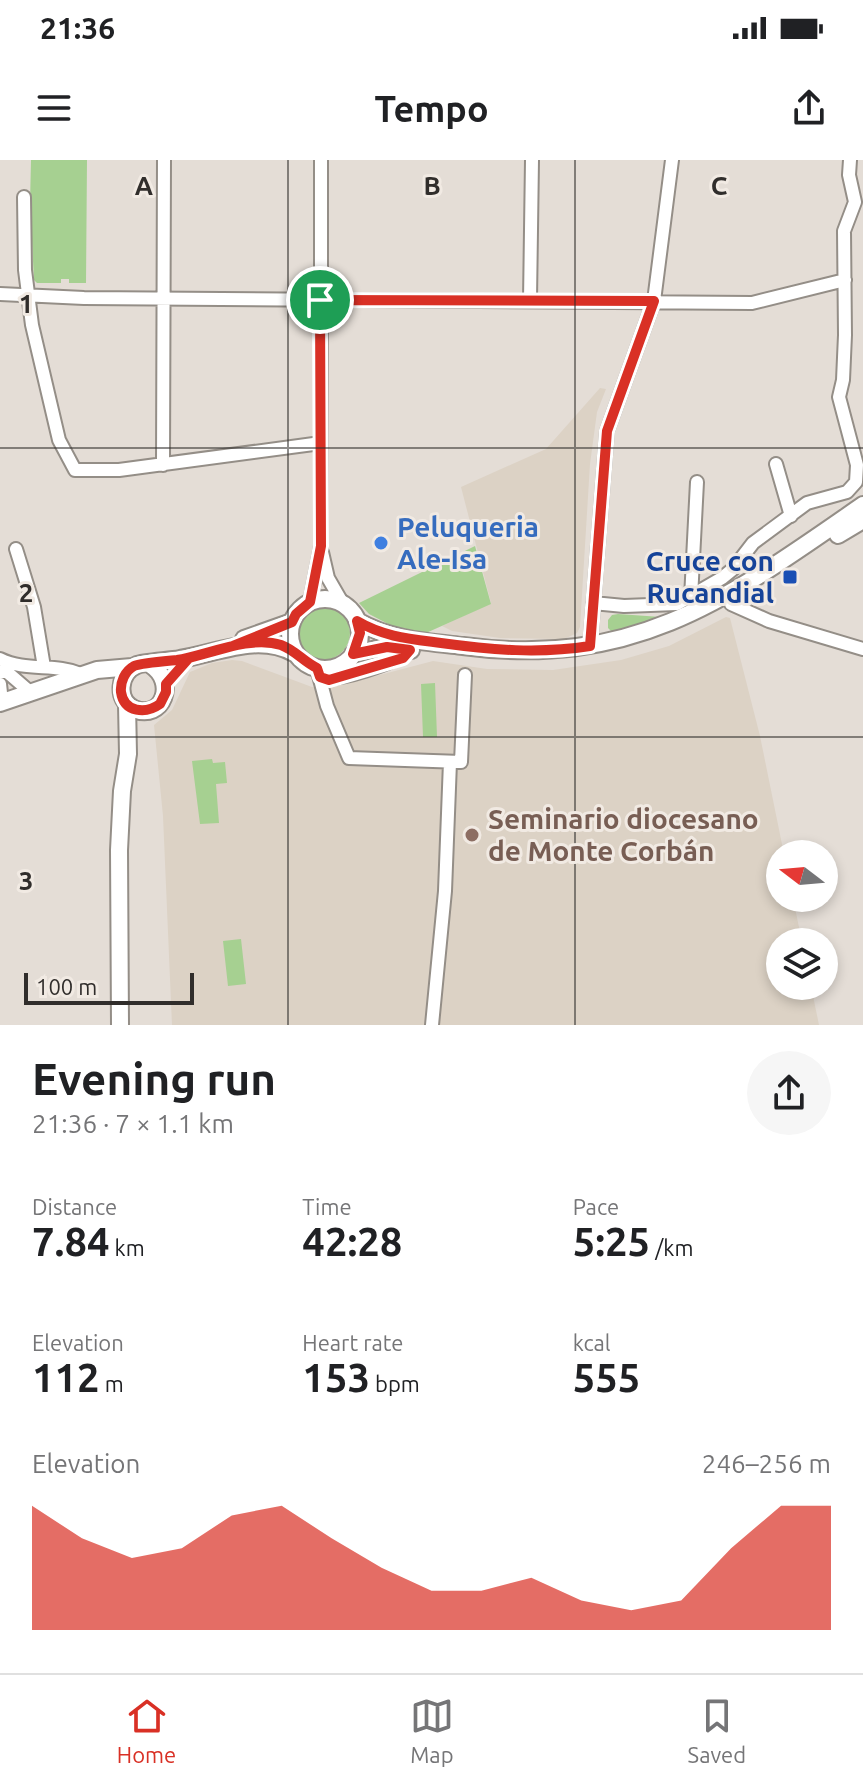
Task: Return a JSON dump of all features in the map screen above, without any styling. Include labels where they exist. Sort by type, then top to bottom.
[{"type":"main road","points":[[294,653],[290,634],[296,614],[310,602],[333,599],[343,604],[357,621],[375,631],[397,638],[496,651],[556,651],[635,636],[686,617],[724,597],[863,505]]},
{"type":"main road","points":[[233,646],[280,645],[319,673],[387,647],[492,660],[566,660],[638,646],[696,624],[863,520]]},
{"type":"main road","points":[[344,665],[360,633],[357,621]]},
{"type":"main road","points":[[151,665],[233,646],[292,622]]},
{"type":"main road","points":[[166,684],[189,658]]},
{"type":"main road","points":[[1,703],[97,670],[144,663],[162,675],[166,692],[160,704],[150,710],[137,710],[108,679],[86,674]]},
{"type":"main road","points":[[120,1025],[119,850],[122,791],[128,754],[122,681],[132,667]]},
{"type":"main road","points":[[128,754],[150,710]]},
{"type":"street","points":[[163,465],[164,160]]},
{"type":"street","points":[[310,602],[321,546],[321,160]]},
{"type":"street","points":[[530,300],[532,160]]},
{"type":"street","points":[[590,646],[607,431],[654,301],[672,160]]},
{"type":"street","points":[[593,603],[664,606],[691,598],[733,569],[753,543],[816,498],[847,492],[856,482],[857,465],[839,397],[843,380],[844,231],[859,200],[849,175],[852,160],[863,169]]},
{"type":"street","points":[[24,197],[27,296],[59,440],[75,470],[119,470],[321,443]]},
{"type":"street","points":[[0,294],[164,299],[752,303],[845,280]]},
{"type":"street","points":[[776,464],[791,516]]},
{"type":"street","points":[[691,598],[697,482]]},
{"type":"street","points":[[321,546],[328,578],[343,604]]},
{"type":"street","points":[[16,549],[34,607],[44,667]]},
{"type":"street","points":[[731,604],[769,621],[863,649]]},
{"type":"street","points":[[344,665],[403,658],[410,650]]},
{"type":"street","points":[[0,659],[14,666],[66,668],[86,674]]},
{"type":"street","points":[[0,672],[7,672],[29,691]]},
{"type":"street","points":[[319,673],[327,706],[349,758],[450,762],[461,762],[465,675]]},
{"type":"street","points":[[0,684],[1,703]]},
{"type":"street","points":[[432,1025],[445,891],[450,762]]},
{"type":"shaded area","points":[[600,388],[606,389],[597,412],[590,464],[580,627],[577,633],[564,639],[500,638],[452,631],[442,626],[491,603],[461,487],[546,449]]},
{"type":"shaded area","name":"Seminario diocesano de Monte Corbán","points":[[726,617],[730,618],[760,736],[781,840],[766,840],[766,912],[796,912],[799,928],[766,928],[766,1000],[814,1000],[819,1025],[172,1025],[163,816],[154,725],[172,710],[190,672],[212,663],[242,661],[312,687],[334,687],[433,661],[487,669],[553,670],[621,660],[669,646]]},
{"type":"green space","points":[[31,160],[87,160],[86,283],[69,283],[69,279],[61,279],[61,283],[37,283],[34,280]]},
{"type":"green space","points":[[475,546],[491,604],[426,633],[392,626],[369,614],[359,603]]},
{"type":"green space","points":[[323,606],[342,614],[350,633],[342,652],[323,660],[304,652],[296,633],[304,614]]},
{"type":"green space","points":[[618,614],[661,617],[612,632],[608,628],[608,620]]},
{"type":"green space","points":[[435,683],[437,737],[423,737],[421,684]]},
{"type":"green space","points":[[212,759],[213,763],[225,762],[227,783],[216,784],[219,823],[200,824],[192,761]]},
{"type":"green space","points":[[241,939],[246,984],[228,986],[223,941]]},
{"type":"place","name":"Peluqueria Ale-Isa","points":[[381,543]]},
{"type":"place","name":"Cruce con Rucandial","points":[[790,577]]},
{"type":"place","name":"Seminario diocesano de Monte Corbán","points":[[472,835]]},
{"type":"route","points":[[320,300],[321,546],[310,602],[302,607],[292,622],[233,646],[189,658],[166,684],[160,704],[143,711],[131,708],[122,697],[122,681],[132,667],[144,663],[151,665],[189,658],[195,655],[233,646],[280,645],[317,668],[320,677],[329,680],[403,658],[410,650],[387,647],[353,654],[360,633],[357,621],[397,638],[496,651],[556,651],[590,646],[607,431],[654,301],[320,300]]}]
